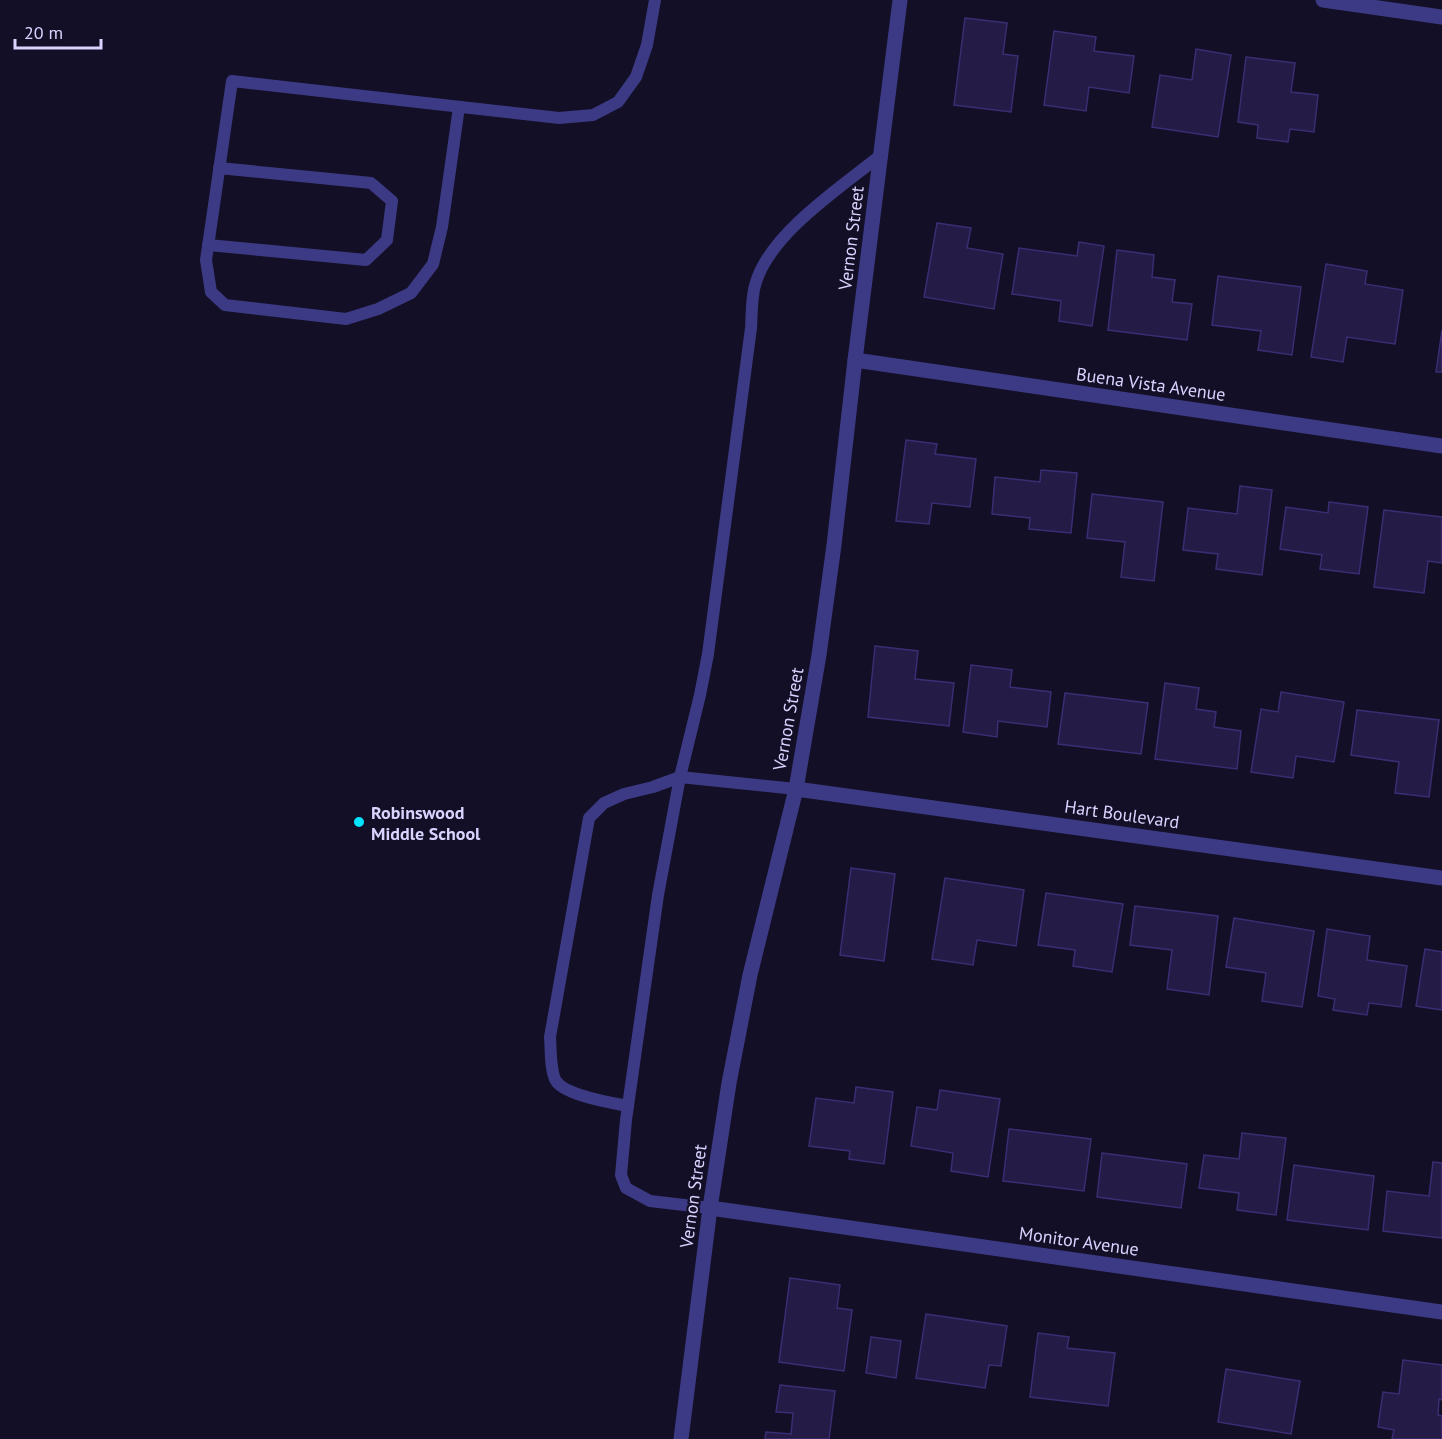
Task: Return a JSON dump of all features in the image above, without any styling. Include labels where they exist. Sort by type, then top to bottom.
[{"type":"street","name":"Vernon Street","points":[[681,1439],[710,1208],[729,1083],[750,975],[796,789],[819,655],[900,0]]},
{"type":"street","points":[[1323,0],[1442,17]]},
{"type":"street","name":"Buena Vista Avenue","points":[[855,360],[1442,446]]},
{"type":"street","name":"Hart Boulevard","points":[[796,789],[1442,878]]},
{"type":"street","name":"Monitor Avenue","points":[[710,1208],[1442,1312]]},
{"type":"lane","points":[[459,107],[442,227],[433,264],[411,293],[378,309],[346,319],[225,305],[212,292],[206,260],[232,81],[559,118],[593,115],[618,102],[636,77],[647,45],[655,0]]},
{"type":"lane","points":[[710,1208],[650,1201],[626,1188],[621,1175],[628,1106],[658,896],[680,777],[708,654],[755,284],[773,249],[786,235],[808,214],[881,155]]},
{"type":"lane","points":[[208,245],[366,260],[387,240],[392,201],[372,183],[219,168]]},
{"type":"lane","points":[[628,1106],[602,1102],[565,1088],[556,1081],[552,1065],[550,1038],[589,818],[604,803],[624,794],[680,777],[796,789]]},
{"type":"building","points":[[965,18],[1007,23],[1003,54],[1018,56],[1011,112],[954,105]]},
{"type":"building","points":[[1054,31],[1096,37],[1094,51],[1134,56],[1129,93],[1089,87],[1086,111],[1044,105]]},
{"type":"building","points":[[1196,49],[1231,55],[1218,137],[1152,127],[1160,75],[1192,80]]},
{"type":"building","points":[[1246,57],[1295,63],[1291,92],[1318,95],[1314,132],[1290,129],[1288,142],[1257,138],[1258,125],[1238,122]]},
{"type":"building","points":[[937,223],[971,228],[967,248],[1003,254],[994,309],[924,297]]},
{"type":"building","points":[[1079,242],[1104,246],[1092,326],[1059,321],[1061,301],[1012,294],[1019,248],[1077,256]]},
{"type":"building","points":[[1117,250],[1154,255],[1152,277],[1175,280],[1172,302],[1192,304],[1187,340],[1108,330]]},
{"type":"building","points":[[1326,264],[1367,271],[1365,284],[1403,290],[1395,344],[1347,337],[1343,362],[1311,357]]},
{"type":"building","points":[[1218,276],[1301,287],[1292,355],[1258,350],[1261,331],[1212,325]]},
{"type":"building","points":[[1442,330],[1442,372],[1436,372]]},
{"type":"building","points":[[906,440],[937,444],[935,454],[976,459],[970,507],[932,503],[929,524],[896,521]]},
{"type":"building","points":[[1041,470],[1077,473],[1071,533],[1029,529],[1030,518],[992,514],[995,477],[1040,482]]},
{"type":"building","points":[[1240,486],[1272,490],[1262,575],[1216,569],[1218,554],[1183,550],[1188,508],[1237,514]]},
{"type":"building","points":[[1092,494],[1163,502],[1154,581],[1121,577],[1125,542],[1087,538]]},
{"type":"building","points":[[1329,502],[1368,507],[1359,574],[1320,569],[1322,555],[1280,549],[1286,507],[1328,513]]},
{"type":"building","points":[[1384,510],[1442,517],[1442,563],[1428,561],[1424,593],[1374,587]]},
{"type":"building","points":[[875,646],[918,651],[915,679],[954,683],[949,726],[868,717]]},
{"type":"building","points":[[971,665],[1012,670],[1010,687],[1051,692],[1047,727],[998,721],[997,737],[963,732]]},
{"type":"building","points":[[1165,683],[1199,688],[1196,709],[1216,712],[1214,727],[1241,731],[1237,769],[1155,759]]},
{"type":"building","points":[[1281,692],[1344,702],[1334,762],[1296,756],[1293,778],[1251,772],[1261,709],[1278,712]]},
{"type":"building","points":[[1065,693],[1148,703],[1141,754],[1058,744]]},
{"type":"building","points":[[1357,710],[1439,720],[1429,797],[1395,793],[1399,762],[1351,755]]},
{"type":"building","points":[[851,868],[895,874],[884,961],[840,955]]},
{"type":"building","points":[[945,878],[1024,890],[1016,946],[977,940],[973,965],[932,959]]},
{"type":"building","points":[[1046,893],[1123,904],[1112,972],[1073,966],[1075,950],[1038,945]]},
{"type":"building","points":[[1135,906],[1218,916],[1209,995],[1167,989],[1172,950],[1130,945]]},
{"type":"building","points":[[1234,918],[1314,931],[1302,1007],[1262,1001],[1266,973],[1226,967]]},
{"type":"building","points":[[1327,929],[1370,936],[1367,960],[1407,966],[1401,1007],[1369,1003],[1367,1015],[1333,1010],[1335,999],[1318,996]]},
{"type":"building","points":[[1425,949],[1442,952],[1442,1010],[1416,1006]]},
{"type":"building","points":[[856,1087],[893,1092],[884,1164],[849,1159],[850,1151],[809,1146],[816,1098],[854,1103]]},
{"type":"building","points":[[940,1090],[1000,1099],[988,1177],[951,1171],[953,1153],[911,1146],[917,1107],[937,1110]]},
{"type":"building","points":[[1009,1129],[1091,1139],[1084,1191],[1003,1181]]},
{"type":"building","points":[[1242,1133],[1286,1138],[1276,1215],[1237,1210],[1239,1193],[1199,1188],[1204,1155],[1239,1159]]},
{"type":"building","points":[[1102,1153],[1187,1164],[1181,1208],[1097,1197]]},
{"type":"building","points":[[1433,1162],[1442,1163],[1442,1238],[1383,1231],[1387,1191],[1429,1196]]},
{"type":"building","points":[[1294,1165],[1374,1176],[1368,1230],[1287,1220]]},
{"type":"building","points":[[790,1278],[840,1285],[837,1308],[852,1310],[844,1371],[779,1362]]},
{"type":"building","points":[[926,1314],[1007,1326],[1001,1366],[989,1365],[985,1388],[916,1378]]},
{"type":"building","points":[[1038,1333],[1069,1337],[1067,1348],[1115,1353],[1108,1406],[1030,1397]]},
{"type":"building","points":[[871,1337],[901,1341],[896,1378],[866,1373]]},
{"type":"building","points":[[1403,1360],[1442,1365],[1442,1400],[1439,1399],[1438,1415],[1442,1416],[1442,1439],[1392,1439],[1394,1430],[1378,1427],[1383,1392],[1399,1394]]},
{"type":"building","points":[[1226,1369],[1300,1381],[1291,1434],[1218,1422]]},
{"type":"building","points":[[780,1385],[835,1391],[829,1439],[765,1439],[766,1432],[791,1434],[793,1413],[776,1412]]},
{"type":"place","name":"Robinswood Middle School","points":[[359,822]]}]
